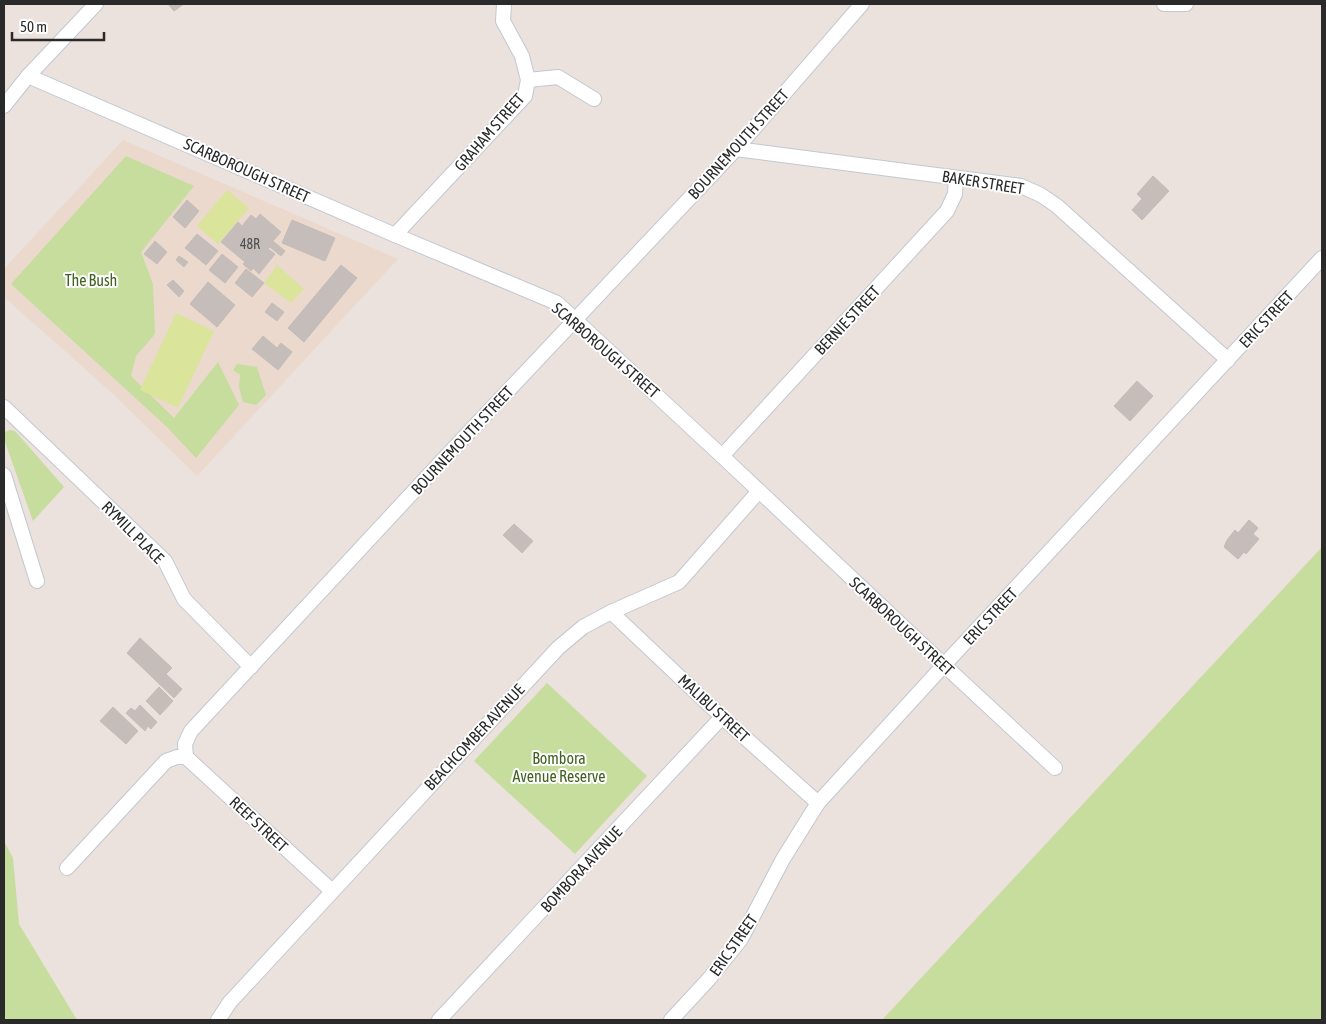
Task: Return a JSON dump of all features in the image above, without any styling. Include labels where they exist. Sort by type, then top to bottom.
[{"type":"street","points":[[6,96],[28,76],[96,4]]},
{"type":"street","points":[[504,4],[503,20],[522,56],[528,80]]},
{"type":"street","name":"BOURNEMOUTH STREET","points":[[186,757],[185,744],[191,731],[736,149],[862,4]]},
{"type":"street","points":[[1164,4],[1186,4]]},
{"type":"street","name":"SCARBOROUGH STREET","points":[[28,76],[557,303],[1055,768]]},
{"type":"street","name":"GRAHAM STREET","points":[[395,235],[525,96],[528,80],[558,76],[594,99]]},
{"type":"street","name":"BAKER STREET","points":[[736,149],[1022,186],[1041,195],[1056,206],[1228,360]]},
{"type":"street","name":"BERNIE STREET","points":[[722,456],[947,211],[955,194],[956,178]]},
{"type":"street","name":"ERIC STREET","points":[[671,1020],[708,980],[741,939],[783,859],[818,803],[1322,258]]},
{"type":"street","name":"RYMILL PLACE","points":[[4,407],[165,561],[184,599],[251,667]]},
{"type":"street","points":[[4,475],[37,581]]},
{"type":"street","name":"BEACHCOMBER AVENUE","points":[[218,1020],[230,1002],[558,648],[583,627],[611,612],[679,582],[759,491]]},
{"type":"street","name":"MALIBU STREET","points":[[611,612],[722,717],[818,803]]},
{"type":"street","name":"BOMBORA AVENUE","points":[[439,1020],[722,717]]},
{"type":"street","points":[[67,868],[166,761],[177,757],[186,757]]},
{"type":"street","name":"REEF STREET","points":[[186,757],[332,891]]},
{"type":"shaded area","points":[[123,140],[398,259],[197,476],[111,392],[4,297],[4,269]]},
{"type":"green space","name":"The Bush","points":[[126,156],[194,186],[141,252],[153,284],[155,334],[136,356],[131,376],[174,418],[218,362],[239,405],[196,458],[167,427],[11,284]]},
{"type":"green space","points":[[227,190],[249,208],[218,244],[197,226]]},
{"type":"green space","points":[[277,265],[304,289],[291,303],[264,283]]},
{"type":"green space","points":[[176,313],[214,331],[178,408],[140,390]]},
{"type":"green space","points":[[237,364],[257,367],[266,395],[256,405],[243,402],[239,387],[240,375],[233,370]]},
{"type":"green space","points":[[15,431],[64,487],[33,521],[4,439],[5,432]]},
{"type":"green space","points":[[1322,547],[1322,1020],[882,1020]]},
{"type":"green space","name":"Bombora Avenue Reserve","points":[[547,683],[647,776],[575,854],[474,761]]},
{"type":"green space","points":[[4,841],[13,858],[19,924],[77,1020],[4,1020]]},
{"type":"building","points":[[168,4],[184,4],[174,11]]},
{"type":"building","points":[[1153,176],[1169,191],[1142,220],[1132,210],[1142,199],[1137,194]]},
{"type":"building","points":[[187,200],[199,211],[185,228],[173,217]]},
{"type":"building","points":[[260,214],[281,232],[273,241],[285,251],[281,256],[270,247],[268,249],[275,254],[259,274],[253,268],[251,271],[243,264],[245,262],[221,242],[238,222],[242,226],[251,215],[256,219]]},
{"type":"building","points":[[292,220],[335,238],[325,261],[282,243]]},
{"type":"building","points":[[197,234],[218,251],[206,265],[185,248]]},
{"type":"building","points":[[155,241],[167,252],[157,264],[144,254]]},
{"type":"building","points":[[222,254],[238,267],[225,283],[209,270]]},
{"type":"building","points":[[179,256],[188,262],[184,267],[176,260]]},
{"type":"building","points":[[341,265],[357,278],[304,342],[288,328]]},
{"type":"building","points":[[246,269],[264,283],[252,297],[235,283]]},
{"type":"building","points":[[173,280],[184,291],[179,297],[167,285]]},
{"type":"building","points":[[208,282],[235,305],[217,327],[190,304]]},
{"type":"building","points":[[272,303],[284,312],[277,321],[265,312]]},
{"type":"building","points":[[263,336],[277,348],[281,343],[292,352],[278,370],[252,349]]},
{"type":"building","points":[[1137,381],[1153,396],[1130,421],[1114,406]]},
{"type":"building","points":[[1249,520],[1258,528],[1253,534],[1259,539],[1246,554],[1244,552],[1238,559],[1224,547],[1235,530],[1238,533]]},
{"type":"building","points":[[514,524],[533,541],[522,553],[503,535]]},
{"type":"building","points":[[140,638],[172,668],[166,674],[182,689],[174,698],[127,653]]},
{"type":"building","points":[[159,687],[173,701],[160,715],[146,701]]},
{"type":"building","points":[[140,705],[157,722],[151,729],[148,726],[145,731],[126,713],[131,708],[135,711]]},
{"type":"building","points":[[113,707],[138,731],[126,744],[100,721]]}]
